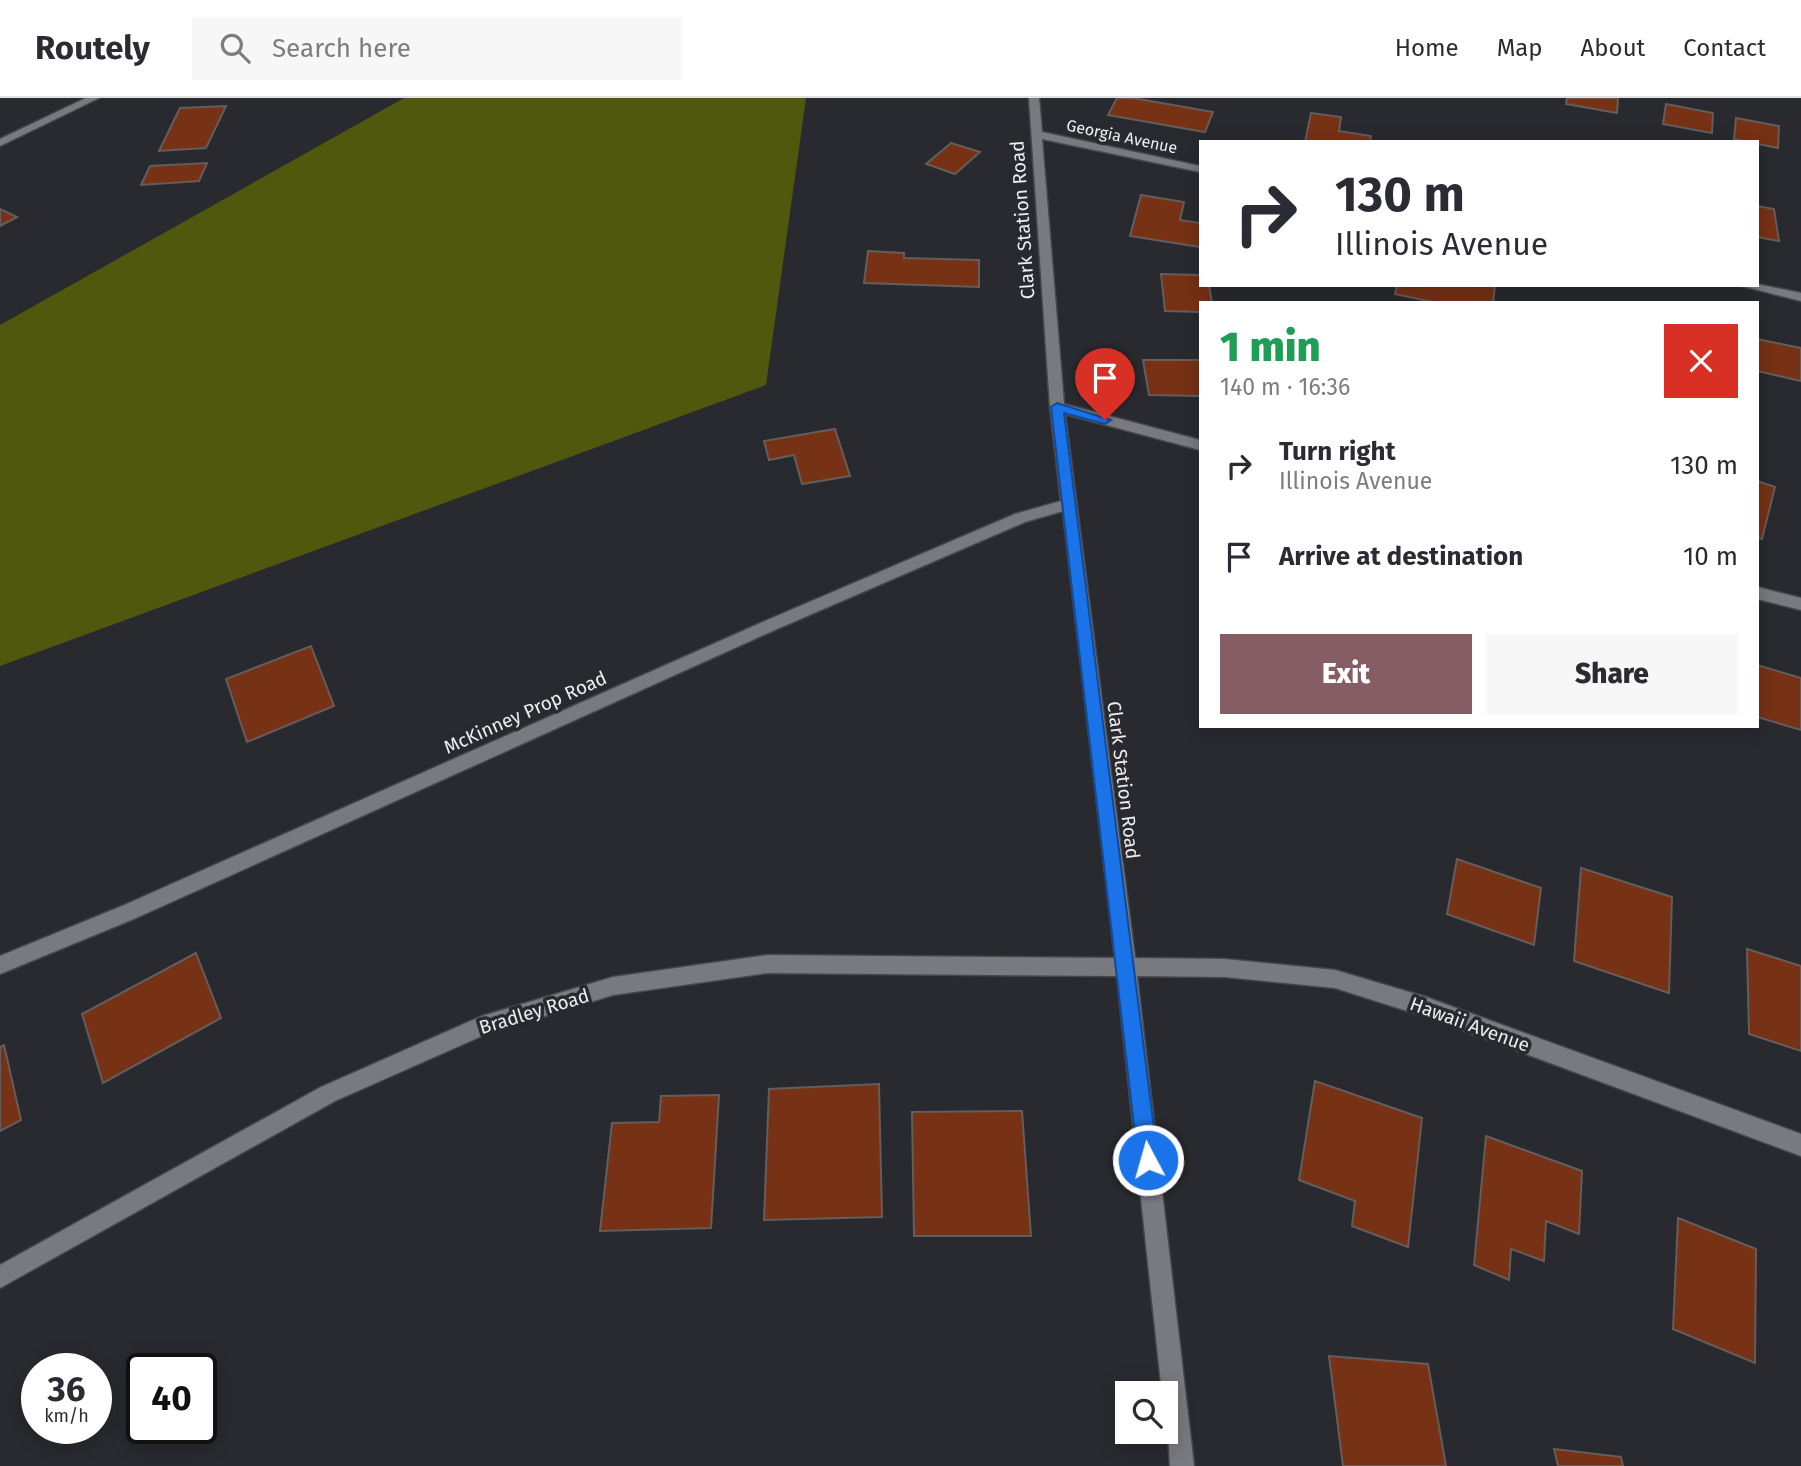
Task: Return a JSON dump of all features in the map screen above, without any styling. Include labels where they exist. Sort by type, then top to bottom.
[{"type":"street","points":[[2,140],[94,98]]},
{"type":"street","name":"Clark Station Road","points":[[1034,98],[1057,407],[1126,966],[1182,1466]]},
{"type":"street","name":"Georgia Avenue","points":[[1037,134],[1199,169]]},
{"type":"street","points":[[1754,287],[1801,297]]},
{"type":"street","points":[[1057,407],[1199,445]]},
{"type":"street","name":"McKinney Prop Road","points":[[0,965],[129,912],[771,625],[1020,518],[1069,504]]},
{"type":"street","points":[[1759,594],[1801,604]]},
{"type":"street","name":"Bradley Road","points":[[0,1277],[328,1094],[482,1026],[613,986],[768,964],[1126,966]]},
{"type":"street","name":"Hawaii Avenue","points":[[1126,966],[1280,971],[1335,979],[1426,1007],[1801,1145]]},
{"type":"green space","points":[[404,98],[806,98],[766,385],[0,666],[0,325]]},
{"type":"building","points":[[1117,98],[1133,98],[1213,112],[1205,132],[1108,115]]},
{"type":"building","points":[[1567,98],[1618,98],[1617,113],[1566,104]]},
{"type":"building","points":[[1666,104],[1713,113],[1712,133],[1663,124]]},
{"type":"building","points":[[226,106],[206,148],[159,151],[180,108]]},
{"type":"building","points":[[1311,113],[1341,117],[1339,131],[1371,136],[1370,140],[1305,140]]},
{"type":"building","points":[[1736,118],[1779,126],[1778,148],[1759,144],[1759,140],[1734,139]]},
{"type":"building","points":[[951,143],[980,152],[955,174],[926,164]]},
{"type":"building","points":[[207,163],[199,181],[141,185],[150,166]]},
{"type":"building","points":[[1141,195],[1184,202],[1180,220],[1199,223],[1199,247],[1130,236]]},
{"type":"building","points":[[1759,206],[1774,209],[1779,241],[1759,237]]},
{"type":"building","points":[[0,209],[17,217],[0,226]]},
{"type":"building","points":[[868,251],[904,253],[904,258],[979,260],[979,287],[864,283]]},
{"type":"building","points":[[1161,274],[1199,275],[1199,287],[1209,287],[1212,301],[1199,301],[1199,312],[1165,311]]},
{"type":"building","points":[[1397,287],[1495,287],[1493,301],[1428,301],[1395,294]]},
{"type":"building","points":[[1759,339],[1801,348],[1801,381],[1759,371]]},
{"type":"building","points":[[1143,360],[1199,360],[1199,396],[1149,395]]},
{"type":"building","points":[[835,429],[850,476],[802,484],[794,455],[769,460],[764,441]]},
{"type":"building","points":[[1759,482],[1775,487],[1762,539],[1759,538]]},
{"type":"building","points":[[311,646],[334,706],[247,742],[226,679]]},
{"type":"building","points":[[1759,666],[1801,678],[1801,730],[1759,718]]},
{"type":"building","points":[[1457,859],[1541,888],[1534,945],[1447,914]]},
{"type":"building","points":[[1581,868],[1672,897],[1669,993],[1574,961]]},
{"type":"building","points":[[1747,949],[1801,966],[1801,1051],[1749,1034]]},
{"type":"building","points":[[196,953],[221,1018],[103,1083],[82,1014]]},
{"type":"building","points":[[4,1045],[21,1120],[0,1131],[0,1047]]},
{"type":"building","points":[[1315,1081],[1422,1118],[1408,1247],[1352,1226],[1355,1201],[1299,1180]]},
{"type":"building","points":[[879,1084],[882,1217],[764,1220],[769,1089]]},
{"type":"building","points":[[719,1095],[711,1228],[600,1231],[612,1123],[659,1122],[661,1096]]},
{"type":"building","points":[[1022,1111],[1031,1236],[914,1236],[912,1112]]},
{"type":"building","points":[[1486,1136],[1582,1171],[1579,1234],[1546,1221],[1544,1261],[1511,1249],[1509,1280],[1474,1265]]},
{"type":"building","points":[[1678,1218],[1756,1249],[1755,1363],[1673,1329]]},
{"type":"building","points":[[1329,1356],[1428,1364],[1446,1466],[1343,1466]]},
{"type":"building","points":[[1554,1449],[1621,1457],[1623,1466],[1558,1466]]},
{"type":"route","points":[[1105,420],[1057,407],[1148,1160]]}]
